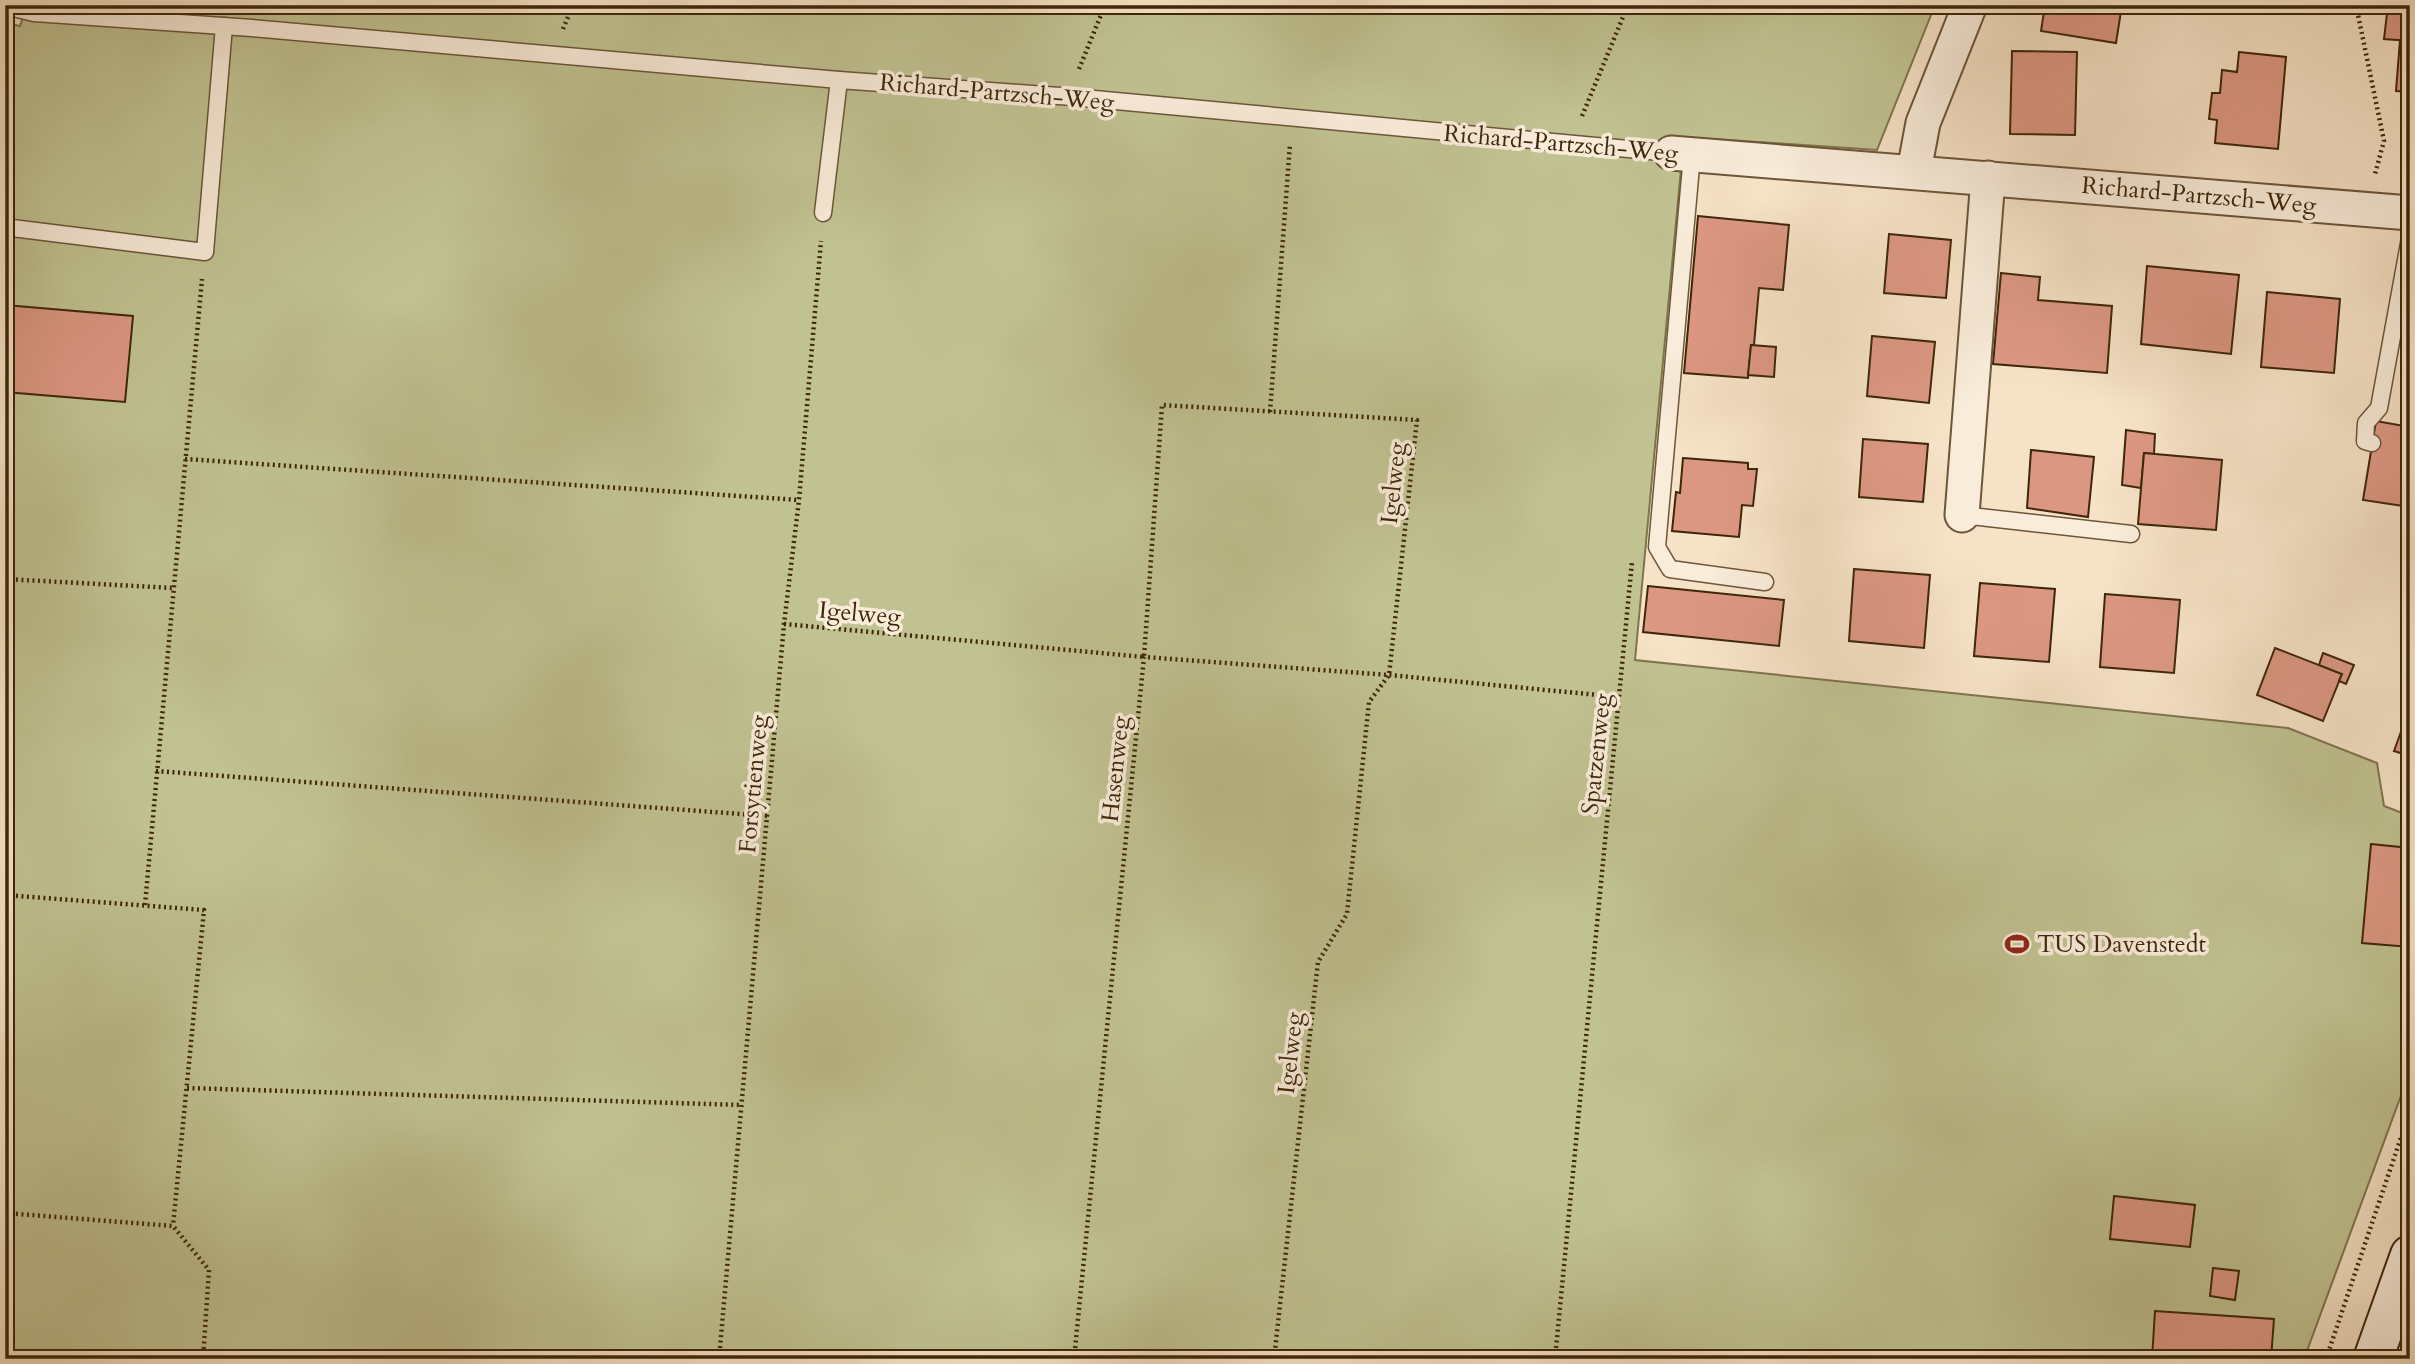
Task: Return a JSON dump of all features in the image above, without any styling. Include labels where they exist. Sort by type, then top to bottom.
[{"type":"street","points":[[1914,171],[1923,123],[1970,5]]},
{"type":"street","name":"Richard-Partzsch-Weg","points":[[1682,154],[2410,213]]},
{"type":"street","points":[[1962,515],[1988,178]]},
{"type":"street","points":[[2373,1359],[2410,1255]]},
{"type":"lane","name":"Richard-Partzsch-Weg","points":[[5,6],[34,13],[224,26],[839,80],[1073,97],[1682,154]]},
{"type":"lane","points":[[12,228],[205,252],[224,26]]},
{"type":"lane","points":[[823,213],[839,80]]},
{"type":"lane","points":[[1682,154],[1657,547],[1670,569],[1765,582]]},
{"type":"lane","points":[[2372,443],[2365,442],[2366,423],[2379,408],[2410,238]]},
{"type":"lane","points":[[1962,515],[2132,534]]},
{"type":"path","points":[[1073,97],[1079,68],[1105,5]]},
{"type":"path","points":[[1576,145],[1583,110],[1628,5]]},
{"type":"path","points":[[2356,5],[2384,141],[2366,209]]},
{"type":"path","points":[[1270,412],[1292,119]]},
{"type":"path","name":"Forsytienweg","points":[[719,1359],[823,213]]},
{"type":"path","points":[[145,905],[205,252]]},
{"type":"path","name":"Igelweg","points":[[784,624],[1144,657],[1162,405],[1418,420],[1390,674],[1369,702],[1347,914],[1318,962],[1274,1359]]},
{"type":"path","points":[[185,459],[799,500]]},
{"type":"path","name":"Spatzenweg","points":[[1555,1359],[1632,561]]},
{"type":"path","points":[[5,579],[173,588]]},
{"type":"path","points":[[1144,657],[1390,674],[1619,697]]},
{"type":"path","name":"Hasenweg","points":[[1074,1359],[1144,657]]},
{"type":"path","points":[[156,771],[768,816]]},
{"type":"path","points":[[5,895],[204,910],[173,1226],[209,1270],[202,1359]]},
{"type":"path","points":[[187,1088],[741,1105]]},
{"type":"path","points":[[2326,1359],[2410,1111]]},
{"type":"path","points":[[5,1213],[173,1226]]},
{"type":"green space","points":[[27,5],[1935,5],[1877,150],[1684,137],[1635,660],[2288,728],[2377,763],[2384,806],[2410,816],[2410,1071],[2304,1359],[5,1359],[5,23],[20,26]]},
{"type":"building","points":[[2045,5],[2122,5],[2116,43],[2041,31]]},
{"type":"building","points":[[2388,5],[2410,5],[2410,41],[2384,39]]},
{"type":"building","points":[[2400,40],[2410,41],[2410,92],[2396,91]]},
{"type":"building","points":[[2012,51],[2077,52],[2075,135],[2010,134]]},
{"type":"building","points":[[2239,52],[2286,57],[2278,149],[2215,143],[2217,120],[2209,119],[2212,93],[2220,93],[2222,70],[2237,72]]},
{"type":"building","points":[[1698,216],[1789,225],[1783,290],[1759,288],[1748,378],[1684,373]]},
{"type":"building","points":[[1889,234],[1951,240],[1946,298],[1884,293]]},
{"type":"building","points":[[2147,266],[2239,275],[2231,354],[2141,344]]},
{"type":"building","points":[[2001,273],[2040,277],[2038,300],[2112,306],[2107,373],[1993,364]]},
{"type":"building","points":[[2267,292],[2340,299],[2334,373],[2261,367]]},
{"type":"building","points":[[5,305],[133,316],[125,402],[5,392]]},
{"type":"building","points":[[1872,336],[1935,342],[1929,403],[1867,396]]},
{"type":"building","points":[[1751,345],[1776,347],[1774,377],[1748,375]]},
{"type":"building","points":[[2376,421],[2410,427],[2410,507],[2363,500]]},
{"type":"building","points":[[2126,430],[2155,434],[2154,454],[2144,453],[2141,488],[2122,485]]},
{"type":"building","points":[[1863,439],[1928,444],[1923,502],[1859,497]]},
{"type":"building","points":[[2031,450],[2094,457],[2088,517],[2027,508]]},
{"type":"building","points":[[2144,453],[2222,460],[2216,530],[2138,524]]},
{"type":"building","points":[[1683,458],[1748,463],[1748,469],[1757,469],[1753,506],[1742,505],[1739,537],[1672,531],[1676,492],[1680,493]]},
{"type":"building","points":[[1854,569],[1930,575],[1924,648],[1849,641]]},
{"type":"building","points":[[1980,583],[2055,589],[2049,662],[1974,656]]},
{"type":"building","points":[[1648,586],[1784,600],[1779,646],[1643,632]]},
{"type":"building","points":[[2105,594],[2180,600],[2174,673],[2100,667]]},
{"type":"building","points":[[2275,648],[2342,674],[2323,721],[2257,695]]},
{"type":"building","points":[[2323,653],[2354,665],[2346,684],[2339,681],[2342,674],[2319,665]]},
{"type":"building","points":[[2410,707],[2410,756],[2394,751]]},
{"type":"building","points":[[2371,844],[2410,848],[2410,947],[2362,943]]},
{"type":"building","points":[[2114,1196],[2195,1205],[2190,1247],[2110,1239]]},
{"type":"building","points":[[2213,1268],[2239,1271],[2235,1300],[2210,1296]]},
{"type":"building","points":[[2155,1311],[2274,1319],[2271,1359],[2152,1359]]},
{"type":"place","name":"TUS Davenstedt","points":[[2017,944]]}]
